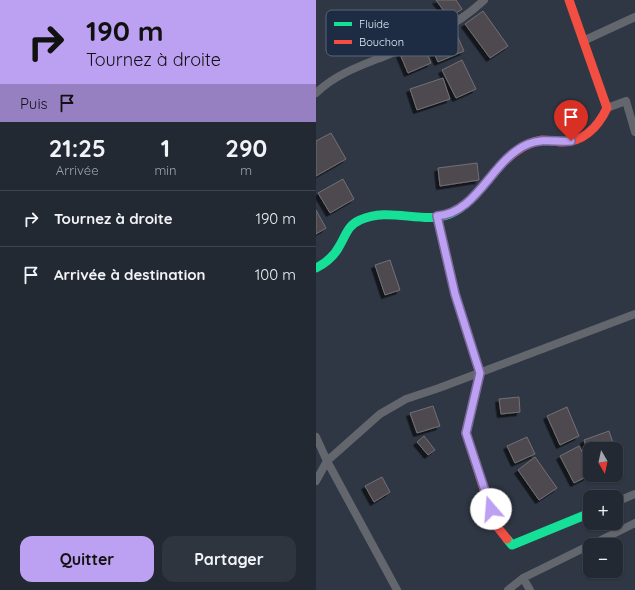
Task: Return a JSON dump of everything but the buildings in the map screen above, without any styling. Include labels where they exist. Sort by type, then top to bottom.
[{"type":"street","points":[[458,21],[484,0]]},
{"type":"street","points":[[316,268],[323,265],[340,247],[348,227],[360,219],[382,213],[446,216],[457,211],[476,194],[493,172],[512,154],[528,144],[546,140],[562,142],[580,139],[593,131],[603,118],[607,108],[568,0]]},
{"type":"street","points":[[584,41],[635,16]]},
{"type":"street","points":[[316,93],[340,74],[383,56]]},
{"type":"street","points":[[607,108],[626,101],[635,132]]},
{"type":"street","points":[[437,216],[455,294],[480,373],[466,433],[495,524],[512,545],[583,516]]},
{"type":"street","points":[[316,481],[327,462],[387,410],[406,399],[480,373],[635,314]]},
{"type":"street","points":[[316,437],[327,462],[397,590]]},
{"type":"street","points":[[623,499],[635,494]]},
{"type":"street","points":[[604,538],[635,523]]},
{"type":"street","points":[[508,590],[523,578],[583,548]]},
{"type":"street","points":[[523,578],[530,590]]},
{"type":"traffic: fast","points":[[316,268],[333,255],[348,231],[356,222],[372,216],[384,215],[421,217],[445,216],[456,211],[468,202],[500,166]]},
{"type":"traffic: fast","points":[[507,539],[512,545],[583,516]]},
{"type":"traffic: jam","points":[[500,166],[519,150],[536,141],[549,140],[568,142],[583,137],[599,121],[607,108],[569,0]]},
{"type":"traffic: jam","points":[[437,216],[455,294],[480,373],[466,433],[495,524],[507,539]]},
{"type":"route","points":[[491,509],[466,433],[480,373],[455,294],[437,216],[446,216],[457,211],[476,194],[493,172],[512,154],[528,144],[546,140],[562,142],[571,141]]}]
